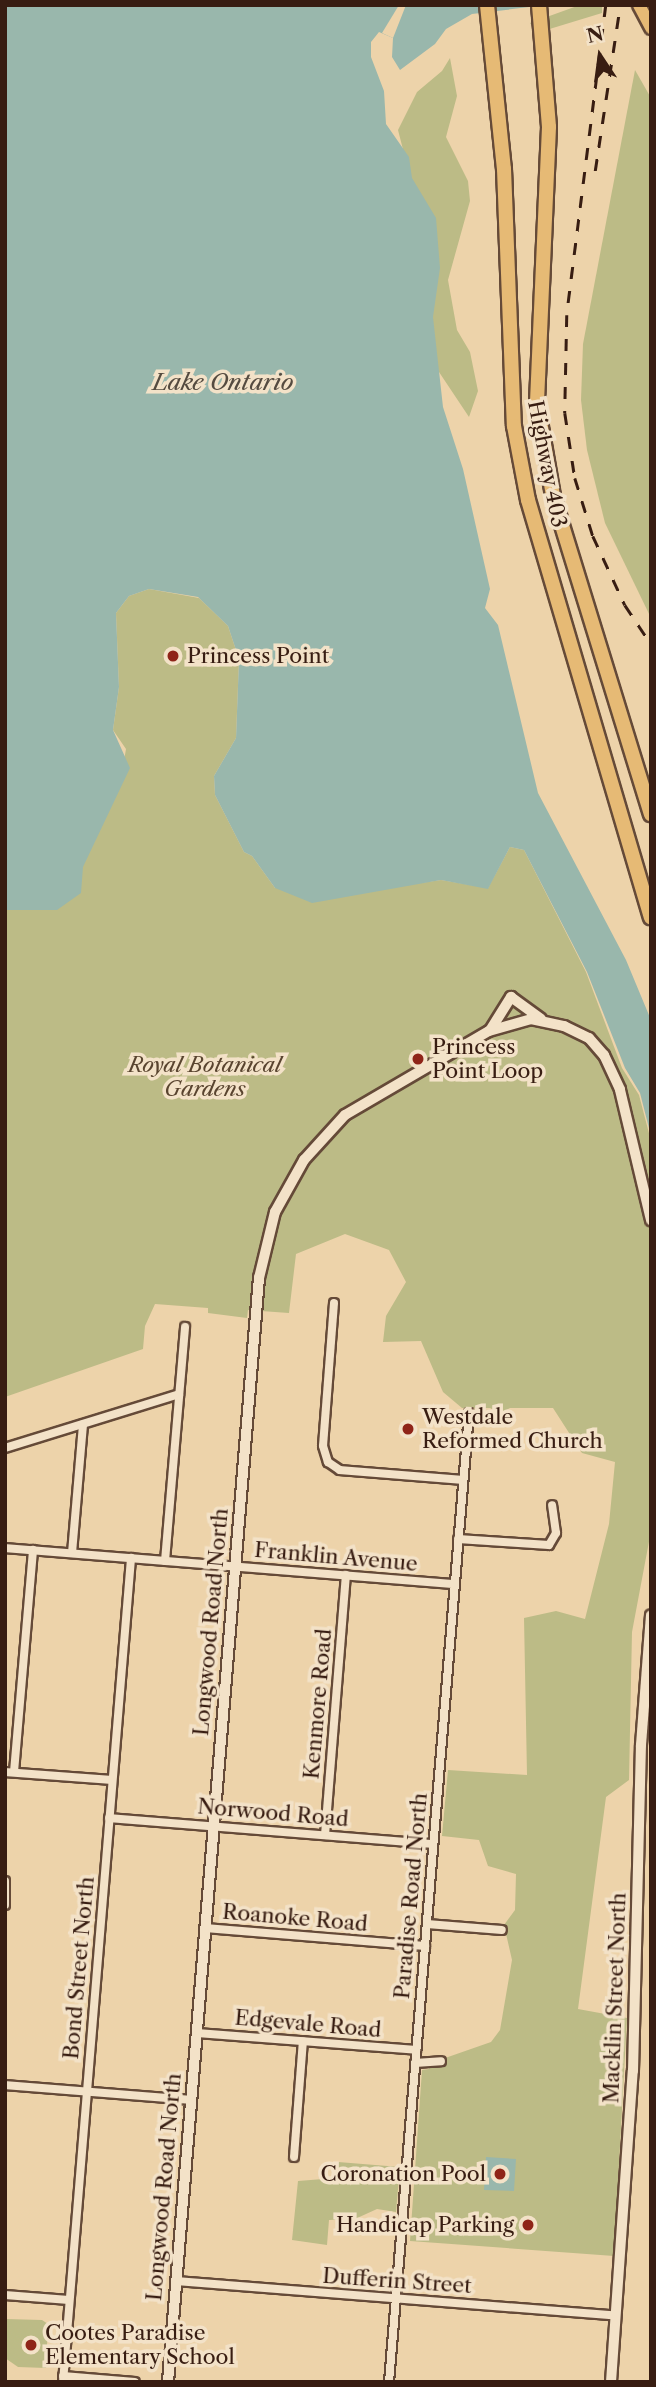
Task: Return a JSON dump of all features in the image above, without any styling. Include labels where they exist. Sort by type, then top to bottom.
[{"type":"highway","name":"Highway 403","points":[[488,5],[510,268],[514,426],[528,500],[651,917]]},
{"type":"highway","name":"Highway 403","points":[[539,5],[545,37],[549,127],[537,404],[553,496],[651,814]]},
{"type":"main road","points":[[639,5],[651,28]]},
{"type":"street","points":[[489,1031],[511,997],[543,1020],[589,1038],[604,1055],[620,1090],[651,1220]]},
{"type":"street","name":"Longwood Road North","points":[[168,2382],[262,1252],[281,1199],[304,1160],[345,1115],[489,1031],[522,1020],[543,1020]]},
{"type":"street","points":[[334,1303],[323,1446],[328,1462],[340,1470],[463,1480]]},
{"type":"street","points":[[165,1561],[185,1327]]},
{"type":"street","points":[[5,1448],[179,1394]]},
{"type":"street","name":"Paradise Road North","points":[[389,2382],[469,1413]]},
{"type":"street","points":[[72,1553],[83,1424]]},
{"type":"street","points":[[458,1539],[549,1545],[556,1533],[552,1505]]},
{"type":"street","name":"Franklin Avenue","points":[[5,1548],[455,1584]]},
{"type":"street","points":[[33,1550],[10,1772],[112,1780]]},
{"type":"street","name":"Bond Street North","points":[[63,2379],[131,1558]]},
{"type":"street","name":"Kenmore Road","points":[[325,1835],[346,1575]]},
{"type":"street","name":"Macklin Street North","points":[[611,2382],[633,2071],[641,1745],[651,1615]]},
{"type":"street","name":"Norwood Road","points":[[109,1818],[433,1844]]},
{"type":"street","points":[[5,1881],[5,1905]]},
{"type":"street","points":[[427,1924],[502,1930]]},
{"type":"street","name":"Roanoke Road","points":[[205,1928],[425,1946]]},
{"type":"street","name":"Edgevale Road","points":[[197,2032],[416,2050]]},
{"type":"street","points":[[293,2157],[303,2041]]},
{"type":"street","points":[[415,2063],[441,2061]]},
{"type":"street","points":[[5,2085],[191,2100]]},
{"type":"street","name":"Dufferin Street","points":[[176,2281],[616,2316]]},
{"type":"street","points":[[5,2295],[69,2300]]},
{"type":"street","points":[[63,2379],[135,2382]]},
{"type":"green space","points":[[580,5],[602,5],[602,13],[543,31],[536,31],[530,23]]},
{"type":"green space","points":[[450,58],[457,96],[446,137],[468,181],[470,201],[448,280],[457,330],[470,352],[478,391],[469,417],[437,369],[416,200],[398,130],[417,92],[442,71]]},
{"type":"green space","points":[[635,70],[651,98],[651,618],[605,523],[587,450],[581,400],[583,344]]},
{"type":"green space","name":"Royal Botanical Gardens","points":[[149,589],[199,598],[228,626],[239,659],[236,738],[214,776],[215,795],[244,852],[252,856],[275,888],[393,887],[441,880],[488,888],[510,847],[524,850],[586,972],[622,1068],[639,1095],[651,1141],[651,1531],[632,1632],[629,1780],[606,1797],[578,2009],[627,2018],[614,2256],[410,2241],[422,2070],[429,2069],[428,2064],[491,2042],[500,2030],[512,1960],[504,1925],[515,1910],[516,1874],[488,1866],[479,1840],[442,1836],[448,1770],[527,1775],[524,1618],[556,1611],[585,1619],[609,1524],[615,1462],[582,1453],[553,1408],[510,1408],[500,1413],[490,1408],[462,1408],[443,1392],[421,1341],[383,1342],[386,1316],[406,1282],[389,1250],[345,1234],[296,1254],[289,1313],[248,1310],[247,1318],[208,1313],[208,1308],[155,1304],[145,1326],[143,1349],[5,1397],[5,901],[121,778],[126,749],[113,730],[119,687],[116,613],[129,596]]},
{"type":"green space","points":[[338,2162],[400,2167],[396,2212],[377,2209],[355,2219],[329,2220],[327,2245],[292,2240],[298,2181],[336,2178]]},
{"type":"green space","points":[[5,2319],[42,2320],[48,2324],[46,2368],[18,2367],[5,2358]]},
{"type":"water","name":"Lake Ontario","points":[[5,5],[546,5],[472,14],[446,29],[435,44],[400,70],[392,57],[393,38],[379,32],[371,42],[371,57],[384,91],[386,124],[409,157],[412,178],[436,218],[440,268],[433,317],[443,407],[463,469],[490,589],[485,608],[498,625],[538,793],[626,960],[651,1020],[651,1136],[640,1093],[625,1068],[587,972],[524,850],[510,847],[488,889],[441,880],[312,903],[275,888],[252,856],[244,852],[215,795],[214,776],[236,738],[239,659],[228,626],[198,597],[149,589],[129,596],[116,613],[119,687],[113,730],[130,768],[83,867],[81,893],[57,910],[5,910]]},
{"type":"water","name":"Coronation Pool","points":[[486,2157],[516,2159],[514,2191],[484,2190]]},
{"type":"pier","points":[[399,5],[406,5],[393,38],[382,33]]},
{"type":"railway","points":[[606,5],[567,315],[565,413],[575,478],[593,536],[625,605],[651,644]]},
{"type":"railway","points":[[595,171],[620,5]]},
{"type":"place","name":"Princess Point","points":[[173,656]]},
{"type":"place","name":"Princess Point Loop","points":[[418,1059]]},
{"type":"place","name":"Westdale Reformed Church","points":[[408,1429]]},
{"type":"place","name":"Coronation Pool","points":[[500,2174]]},
{"type":"place","name":"Handicap Parking","points":[[528,2225]]},
{"type":"place","name":"Cootes Paradise Elementary School","points":[[31,2345]]}]
